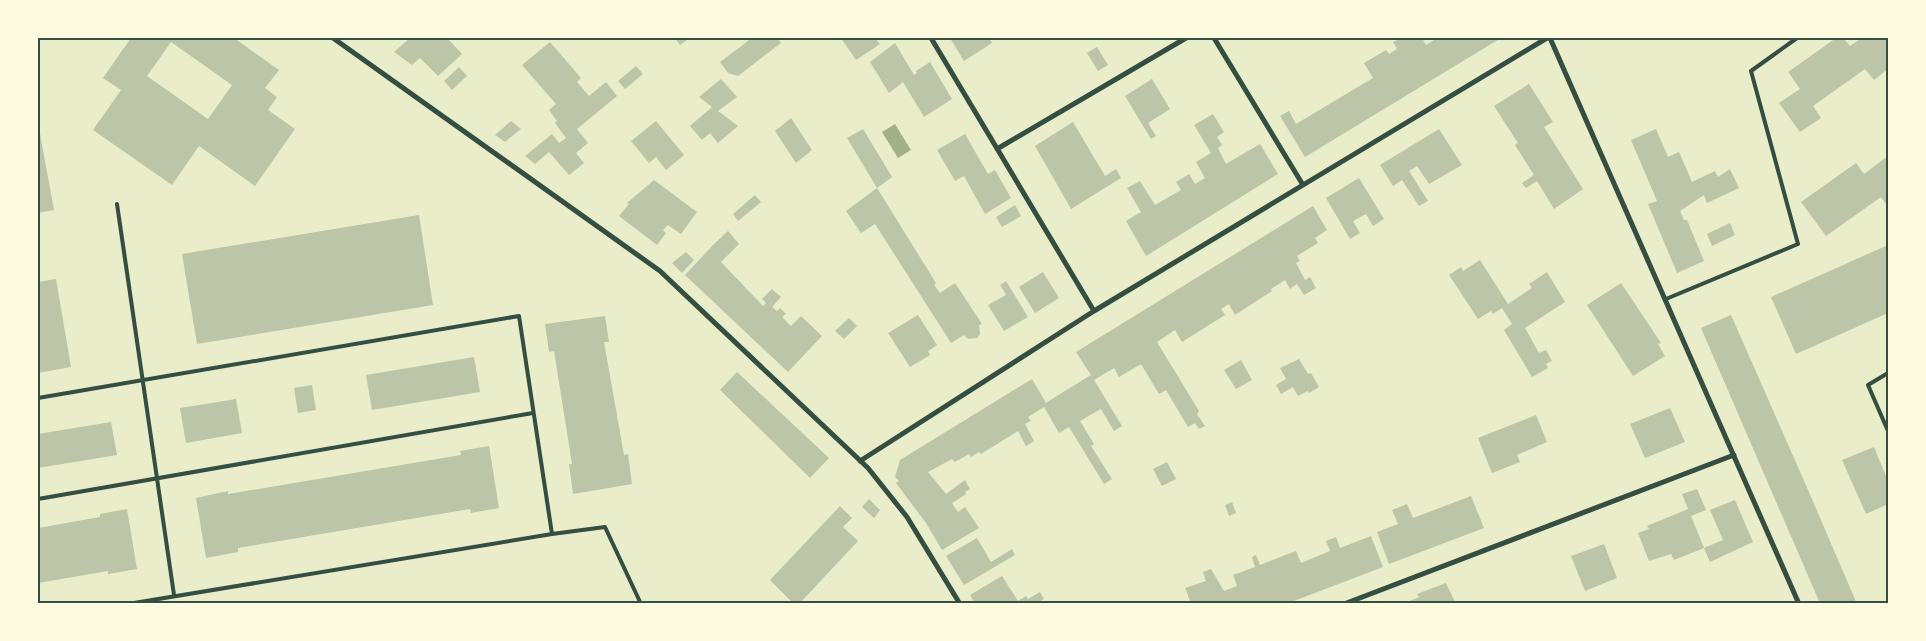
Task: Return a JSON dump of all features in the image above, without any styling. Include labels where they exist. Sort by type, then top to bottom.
[{"type":"street","points":[[333,38],[660,271],[860,461],[906,517],[960,604]]},
{"type":"street","points":[[931,38],[1094,311]]},
{"type":"street","points":[[997,149],[1186,38]]},
{"type":"street","points":[[1214,38],[1302,185]]},
{"type":"street","points":[[860,461],[1094,311],[1548,38],[1666,299],[1799,604]]},
{"type":"street","points":[[1344,604],[1734,455]]},
{"type":"lane","points":[[1666,299],[1798,244],[1751,71],[1797,38]]},
{"type":"lane","points":[[117,204],[174,595]]},
{"type":"lane","points":[[38,398],[519,316],[552,534]]},
{"type":"lane","points":[[1888,373],[1868,384],[1888,430]]},
{"type":"lane","points":[[38,499],[533,413]]},
{"type":"lane","points":[[128,604],[174,595],[605,527],[641,604]]},
{"type":"shaded area","points":[[895,124],[911,150],[898,158],[882,132]]},
{"type":"building","points":[[131,38],[234,38],[279,70],[265,88],[277,97],[268,110],[295,129],[255,186],[199,146],[172,185],[93,130],[121,90],[103,78]],"holes":[[[171,42],[232,85],[208,119],[147,76]]]},
{"type":"building","points":[[410,38],[447,38],[462,54],[438,76],[420,58],[412,65],[394,52]]},
{"type":"building","points":[[675,38],[690,38],[680,45]]},
{"type":"building","points":[[752,38],[777,38],[781,43],[738,76],[728,73],[720,62]]},
{"type":"building","points":[[841,38],[875,38],[880,44],[856,60]]},
{"type":"building","points":[[950,38],[989,38],[992,43],[964,61]]},
{"type":"building","points":[[1402,38],[1422,38],[1426,45],[1437,38],[1501,38],[1305,157],[1280,116],[1289,111],[1296,124],[1373,78],[1364,63],[1386,50],[1389,54],[1397,49],[1393,42]]},
{"type":"building","points":[[1836,38],[1843,38],[1850,46],[1862,38],[1888,38],[1888,69],[1874,80],[1865,69],[1813,106],[1821,118],[1800,132],[1779,103],[1800,89],[1788,72]]},
{"type":"building","points":[[550,42],[581,78],[577,82],[589,96],[606,82],[617,96],[577,129],[588,143],[576,153],[584,163],[569,175],[549,152],[535,164],[525,156],[552,134],[559,143],[566,138],[555,123],[557,121],[549,110],[556,104],[522,65]]},
{"type":"building","points":[[895,43],[914,75],[917,73],[916,71],[930,62],[952,99],[924,117],[903,82],[889,93],[870,62]]},
{"type":"building","points":[[1097,47],[1108,65],[1098,71],[1087,53]]},
{"type":"building","points":[[636,66],[643,74],[625,89],[618,81]]},
{"type":"building","points":[[459,67],[467,76],[452,90],[444,81]]},
{"type":"building","points":[[721,79],[737,97],[718,111],[738,126],[718,143],[710,133],[702,140],[690,126],[712,107],[699,97]]},
{"type":"building","points":[[1152,79],[1170,109],[1148,123],[1156,136],[1151,139],[1125,96]]},
{"type":"building","points":[[1529,84],[1553,122],[1544,127],[1583,189],[1554,209],[1537,181],[1526,188],[1522,183],[1534,175],[1515,145],[1518,143],[1494,106]]},
{"type":"building","points":[[1213,114],[1224,132],[1217,137],[1222,145],[1218,148],[1226,164],[1260,144],[1278,174],[1146,256],[1126,221],[1141,212],[1127,188],[1140,181],[1155,205],[1181,190],[1176,182],[1189,174],[1195,184],[1205,178],[1196,162],[1211,153],[1194,125]]},
{"type":"building","points":[[791,118],[812,150],[796,163],[775,131]]},
{"type":"building","points":[[511,121],[521,129],[505,142],[495,135]]},
{"type":"building","points":[[656,121],[684,155],[666,170],[656,157],[649,163],[631,141]]},
{"type":"building","points":[[1073,122],[1105,176],[1116,169],[1121,178],[1071,209],[1035,146]]},
{"type":"building","points":[[38,123],[54,210],[38,213]]},
{"type":"building","points":[[863,129],[892,177],[877,188],[847,138]]},
{"type":"building","points":[[1439,129],[1462,165],[1429,184],[1417,166],[1409,171],[1428,201],[1419,206],[1402,180],[1393,186],[1380,165]]},
{"type":"building","points":[[1656,129],[1668,157],[1679,152],[1692,182],[1715,171],[1718,177],[1730,169],[1739,188],[1707,203],[1704,195],[1680,211],[1684,220],[1687,220],[1704,261],[1677,273],[1648,204],[1657,201],[1631,140]]},
{"type":"building","points":[[965,134],[988,174],[995,170],[1011,198],[985,214],[964,176],[955,181],[937,150]]},
{"type":"building","points":[[1888,156],[1888,207],[1881,197],[1826,236],[1801,202],[1856,163],[1864,174]]},
{"type":"building","points":[[1359,178],[1384,219],[1373,226],[1366,214],[1353,221],[1360,233],[1350,239],[1326,198]]},
{"type":"building","points":[[654,180],[697,212],[681,234],[668,225],[663,230],[666,233],[657,245],[619,216],[629,204],[627,203]]},
{"type":"building","points":[[877,188],[936,283],[934,285],[940,293],[955,283],[982,324],[979,325],[980,334],[977,338],[968,339],[964,335],[951,343],[875,224],[861,233],[846,211]]},
{"type":"building","points":[[755,195],[761,202],[738,221],[733,214]]},
{"type":"building","points":[[1015,205],[1021,216],[1002,227],[996,217]]},
{"type":"building","points":[[1313,206],[1327,230],[1315,238],[1318,243],[1297,256],[1300,261],[1296,263],[1305,280],[1310,277],[1316,288],[1304,295],[1297,284],[1290,289],[1285,280],[1271,289],[1272,291],[1235,315],[1229,304],[1221,309],[1225,315],[1182,342],[1175,330],[1157,342],[1199,411],[1197,414],[1205,426],[1199,429],[1195,423],[1188,427],[1166,390],[1159,394],[1141,364],[1119,377],[1114,368],[1094,380],[1122,426],[1114,431],[1101,409],[1080,421],[1094,444],[1091,446],[1112,479],[1104,484],[1069,427],[1059,433],[1044,407],[1028,417],[1031,421],[1025,424],[1034,441],[1026,446],[1018,431],[981,454],[979,452],[971,457],[969,454],[955,462],[952,459],[928,472],[946,494],[965,480],[970,489],[952,503],[958,512],[965,507],[979,528],[942,550],[926,523],[896,483],[899,481],[895,477],[900,460],[1032,379],[1046,403],[1091,375],[1076,352]]},
{"type":"building","points":[[419,215],[433,305],[197,344],[182,254]]},
{"type":"building","points":[[1730,223],[1735,235],[1712,246],[1707,234]]},
{"type":"building","points":[[728,231],[739,244],[721,262],[763,306],[766,303],[762,299],[772,289],[781,297],[772,307],[777,311],[780,308],[786,314],[782,317],[791,326],[801,316],[822,336],[788,372],[685,275]]},
{"type":"building","points":[[1888,245],[1888,313],[1796,354],[1771,297]]},
{"type":"building","points":[[686,252],[694,260],[682,273],[672,263]]},
{"type":"building","points":[[1480,260],[1508,304],[1532,288],[1529,284],[1547,272],[1565,302],[1525,328],[1539,353],[1546,350],[1552,361],[1546,364],[1548,368],[1532,377],[1504,330],[1512,324],[1502,308],[1493,314],[1491,311],[1478,319],[1449,275],[1461,267],[1463,271]]},
{"type":"building","points":[[1043,272],[1059,298],[1035,313],[1019,287]]},
{"type":"building","points":[[56,279],[71,367],[38,373],[38,282]]},
{"type":"building","points":[[1006,281],[1028,317],[1004,331],[988,305],[1006,295],[1000,285]]},
{"type":"building","points":[[1621,283],[1661,343],[1658,344],[1665,356],[1633,376],[1587,305]]},
{"type":"building","points":[[918,315],[937,345],[928,351],[930,355],[910,367],[888,333]]},
{"type":"building","points":[[1731,315],[1857,604],[1820,604],[1701,328]]},
{"type":"building","points":[[605,316],[609,342],[604,342],[624,455],[628,454],[632,484],[573,494],[569,464],[572,464],[554,351],[549,352],[545,324]]},
{"type":"building","points":[[849,318],[857,326],[844,339],[835,331]]},
{"type":"building","points":[[474,357],[480,392],[372,410],[366,375]]},
{"type":"building","points":[[1299,359],[1308,374],[1311,373],[1319,387],[1309,393],[1308,391],[1298,396],[1293,387],[1281,394],[1276,385],[1286,379],[1280,368]]},
{"type":"building","points":[[1241,360],[1252,380],[1236,389],[1224,370]]},
{"type":"building","points":[[737,372],[829,458],[810,478],[720,390]]},
{"type":"building","points":[[312,385],[316,410],[298,413],[294,388]]},
{"type":"building","points":[[236,399],[242,433],[186,443],[180,408]]},
{"type":"building","points":[[1670,408],[1685,442],[1645,458],[1630,424]]},
{"type":"building","points":[[1536,415],[1547,442],[1517,455],[1520,462],[1492,473],[1478,438]]},
{"type":"building","points":[[111,422],[117,455],[38,468],[38,434]]},
{"type":"building","points":[[489,446],[499,508],[471,513],[470,509],[238,548],[238,552],[206,558],[196,498],[228,491],[228,494],[461,455],[460,451]]},
{"type":"building","points":[[1874,447],[1888,481],[1888,504],[1866,514],[1842,460]]},
{"type":"building","points":[[1167,462],[1176,479],[1162,486],[1153,469]]},
{"type":"building","points":[[1697,489],[1706,510],[1691,516],[1704,548],[1674,560],[1671,554],[1649,561],[1638,533],[1649,529],[1647,526],[1688,509],[1682,494]]},
{"type":"building","points":[[1471,496],[1484,528],[1389,564],[1377,532],[1398,524],[1392,510],[1407,504],[1413,518]]},
{"type":"building","points":[[869,499],[880,510],[874,518],[862,507]]},
{"type":"building","points":[[1735,500],[1753,542],[1710,562],[1704,548],[1723,540],[1710,510]]},
{"type":"building","points":[[1232,502],[1236,513],[1229,516],[1225,505]]},
{"type":"building","points":[[840,506],[852,518],[843,527],[858,541],[799,604],[794,604],[770,580]]},
{"type":"building","points":[[127,509],[137,569],[108,574],[108,571],[38,583],[38,528],[100,517],[100,514]]},
{"type":"building","points":[[1371,536],[1383,567],[1286,604],[1191,604],[1185,588],[1206,581],[1203,572],[1211,569],[1224,591],[1237,586],[1233,575],[1255,567],[1252,557],[1256,555],[1260,565],[1296,551],[1301,563],[1330,551],[1326,541],[1336,537],[1340,548]]},
{"type":"building","points":[[977,538],[991,562],[1012,549],[1015,555],[964,585],[946,556]]},
{"type":"building","points":[[1604,544],[1617,578],[1585,591],[1571,556]]},
{"type":"building","points":[[1002,576],[1018,601],[1026,596],[1028,599],[1040,592],[1044,599],[1035,604],[1027,604],[1026,601],[1022,604],[975,604],[970,595]]},
{"type":"building","points":[[1446,583],[1456,604],[1403,604],[1419,597],[1417,594]]}]
